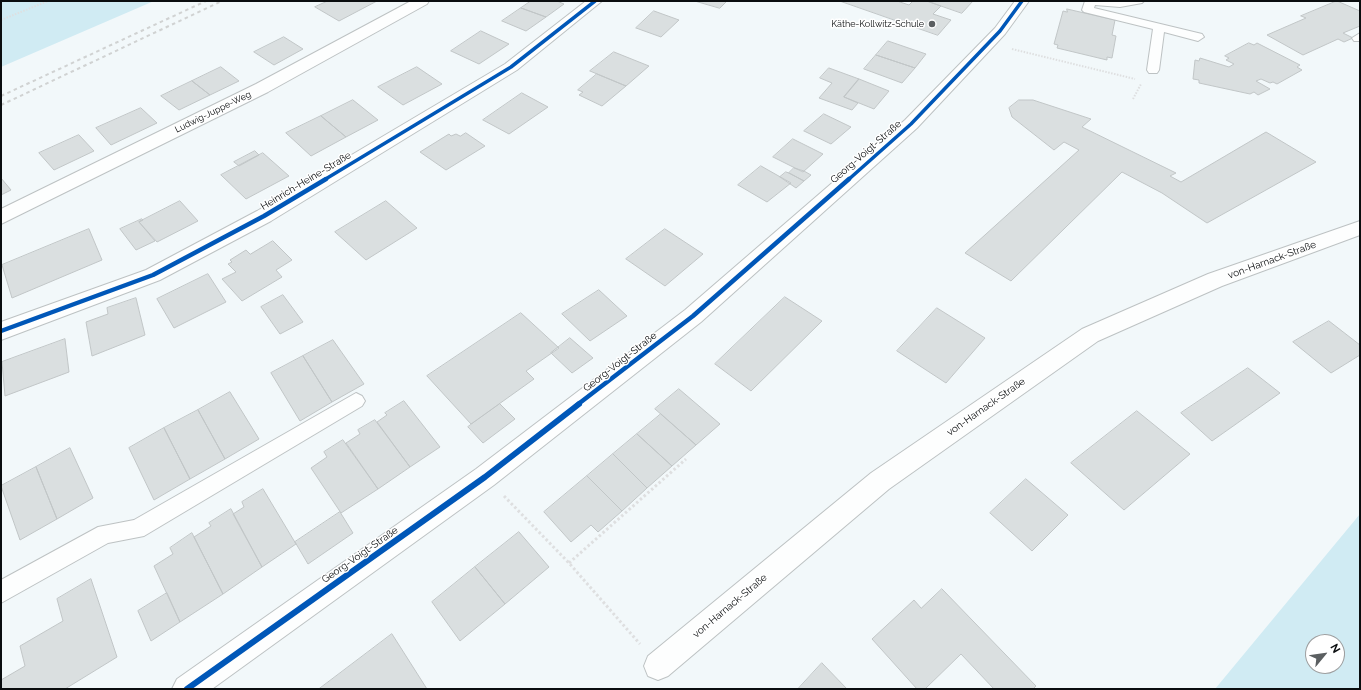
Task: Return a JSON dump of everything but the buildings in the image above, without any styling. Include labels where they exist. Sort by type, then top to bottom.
[{"type":"street","name":"Ludwig-Juppe-Weg","points":[[1,217],[262,88],[422,1]]},
{"type":"street","name":"Heinrich-Heine-Straße","points":[[1,331],[153,275],[264,216],[512,67],[595,1]]},
{"type":"street","name":"Georg-Voigt-Straße","points":[[187,689],[485,477],[693,316],[912,124],[988,44],[1017,10],[1022,1]]},
{"type":"street","name":"von-Harnack-Straße","points":[[658,666],[880,481],[1090,335],[1215,280],[1360,228]]},
{"type":"lane","points":[[1138,1],[1112,5],[1091,2],[1088,10],[1198,37]]},
{"type":"lane","points":[[1153,70],[1159,27]]},
{"type":"lane","points":[[1,592],[105,534],[137,529],[356,401]]},
{"type":"path","points":[[1,20],[48,1]]},
{"type":"path","points":[[988,44],[1108,71],[1136,79]]},
{"type":"path","points":[[1133,99],[1143,81]]},
{"type":"path","points":[[569,563],[686,459]]},
{"type":"path","points":[[485,477],[569,563],[658,666]]},
{"type":"shaded area","points":[[1,1],[154,1],[1,67]]},
{"type":"shaded area","points":[[1360,514],[1360,689],[1215,689]]},
{"type":"railway","points":[[1,96],[206,1]]},
{"type":"railway","points":[[1,105],[222,1]]},
{"type":"cycle path","points":[[1,331],[153,275],[264,216],[511,67],[595,1]]},
{"type":"cycle path","points":[[187,689],[485,477],[693,316],[911,124],[1000,31],[1017,10],[1022,1]]},
{"type":"place","name":"Käthe-Kollwitz-Schule","points":[[932,24]]}]
